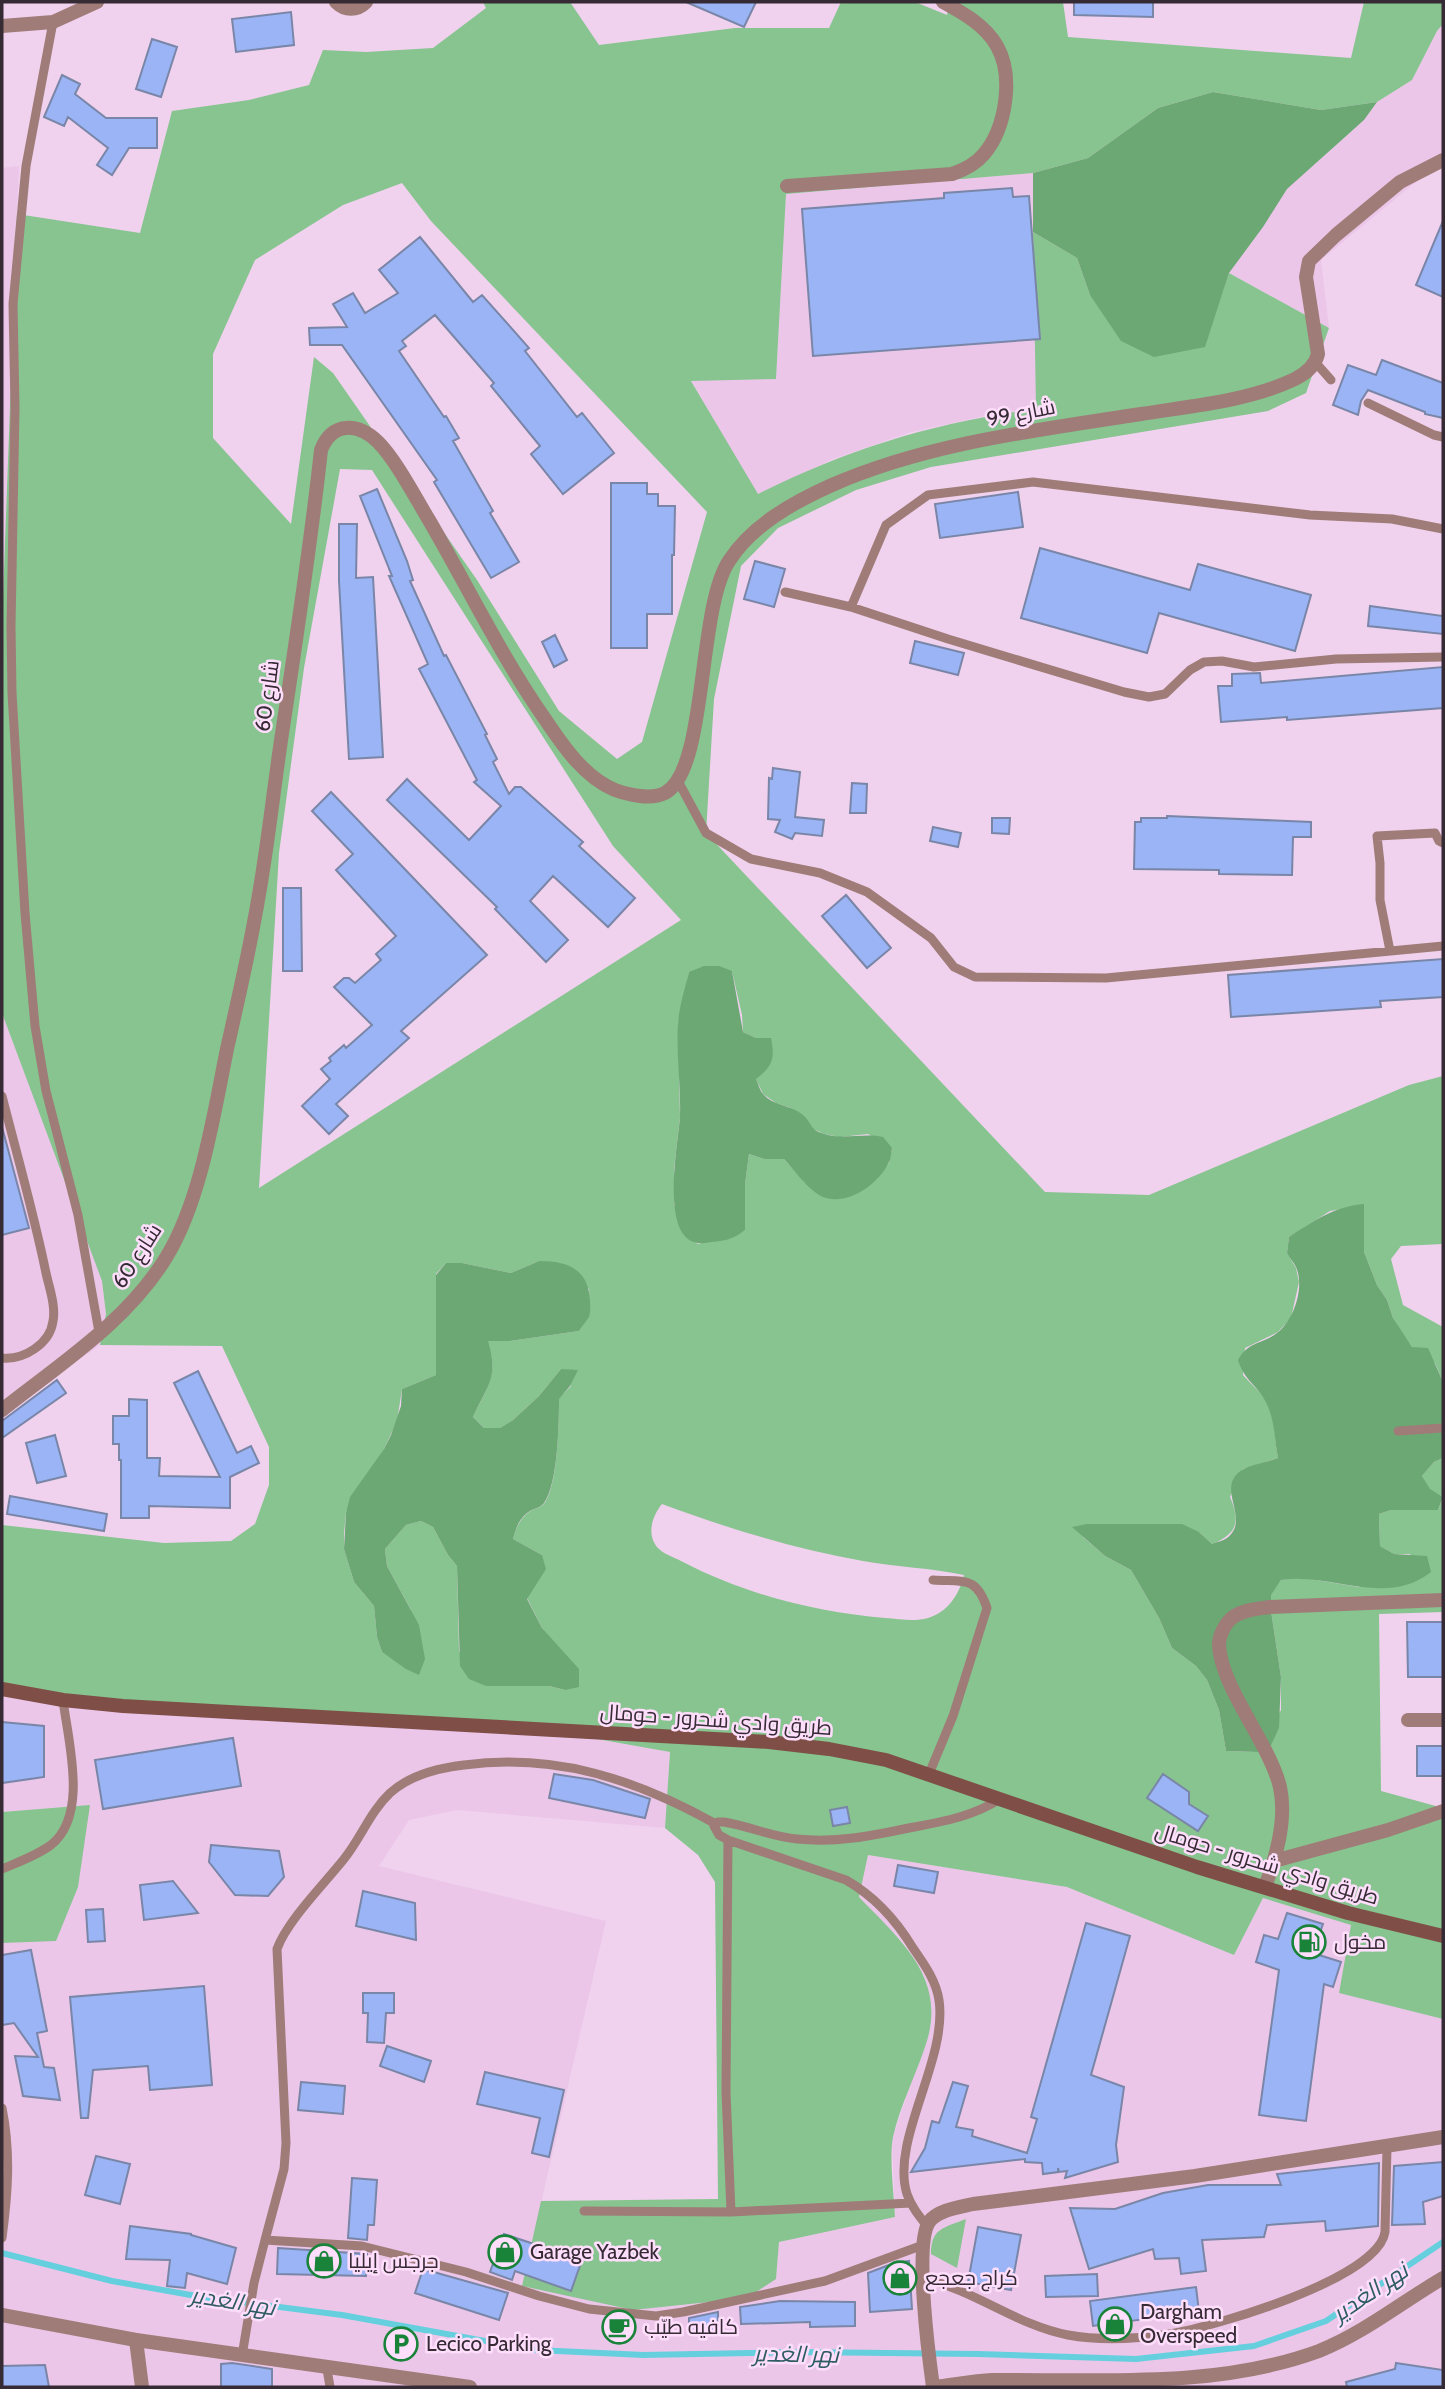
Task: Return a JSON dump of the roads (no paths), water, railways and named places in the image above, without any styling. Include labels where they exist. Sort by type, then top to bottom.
[{"type":"main road","name":"طريق وادي شحرور - حومال","points":[[2,1689],[63,1700],[123,1706],[769,1742],[852,1753],[886,1760],[929,1774],[1197,1867],[1348,1913],[1443,1936]]},
{"type":"street","points":[[2,26],[53,22],[97,2]]},
{"type":"street","points":[[336,2],[344,8],[355,9],[366,2]]},
{"type":"street","points":[[787,186],[952,174],[965,170],[984,154],[1001,119],[1005,95],[1003,59],[996,43],[983,29],[967,15],[943,2]]},
{"type":"street","points":[[1316,363],[1318,347],[1306,277],[1309,261],[1336,234],[1401,182],[1443,160]]},
{"type":"street","name":"شارع 99","points":[[678,781],[697,712],[712,608],[719,582],[728,562],[747,538],[776,516],[815,493],[857,474],[912,458],[1053,428],[1244,396],[1298,378],[1316,363]]},
{"type":"street","name":"شارع 60","points":[[2,1410],[129,1306],[168,1255],[181,1227],[198,1174],[240,994],[264,865],[312,534],[321,450],[325,440],[335,429],[352,427],[379,442],[409,486],[521,684],[576,760],[600,783],[618,791],[642,796],[663,794],[678,781]]},
{"type":"street","points":[[1265,1887],[1279,1837],[1280,1790],[1275,1771],[1221,1658],[1219,1642],[1222,1630],[1232,1617],[1246,1611],[1269,1607],[1443,1600]]},
{"type":"street","points":[[1408,1720],[1443,1720]]},
{"type":"street","points":[[1274,1861],[1388,1830],[1443,1811]]},
{"type":"street","points":[[1443,2137],[1195,2176],[973,2204],[942,2213],[931,2219],[923,2245],[933,2387],[989,2380],[1160,2380],[1251,2372],[1286,2364],[1321,2351],[1366,2328],[1443,2278]]},
{"type":"street","points":[[2,2315],[136,2340],[327,2369],[470,2387]]},
{"type":"street","points":[[136,2340],[142,2387]]},
{"type":"lane","points":[[53,22],[26,166],[13,304],[15,421],[12,693],[26,926],[40,1061],[78,1214],[99,1332]]},
{"type":"lane","points":[[1316,363],[1331,380]]},
{"type":"lane","points":[[1368,403],[1443,437]]},
{"type":"lane","points":[[851,607],[886,525],[928,495],[1033,482],[1310,516],[1392,519],[1443,529]]},
{"type":"lane","points":[[785,592],[851,607],[948,639],[1124,692],[1149,697],[1166,694],[1190,670],[1204,662],[1222,661],[1254,667],[1336,659],[1443,657]]},
{"type":"lane","points":[[678,781],[706,833],[751,859],[820,873],[867,892],[931,938],[954,967],[975,977],[1106,978],[1443,946]]},
{"type":"lane","points":[[1390,951],[1380,900],[1377,836],[1434,833],[1443,843]]},
{"type":"lane","points":[[2,1096],[42,1252],[53,1321],[46,1337],[36,1349],[22,1356],[2,1359]]},
{"type":"lane","points":[[1398,1431],[1443,1428]]},
{"type":"lane","points":[[929,1774],[953,1716],[987,1608],[982,1591],[972,1583],[933,1580]]},
{"type":"lane","points":[[2,1869],[52,1844],[67,1825],[71,1815],[73,1785],[63,1700]]},
{"type":"lane","points":[[242,2356],[254,2283],[284,2169],[286,2143],[277,1949],[293,1923],[348,1854],[377,1808],[391,1792],[410,1780],[446,1767],[482,1762],[541,1762],[611,1777],[674,1801],[714,1824],[735,1824],[794,1839],[843,1840],[867,1838],[964,1816],[1000,1799]]},
{"type":"lane","points":[[714,1824],[715,1831],[729,1840],[846,1880],[860,1888],[875,1900],[903,1932],[933,1980],[940,2007],[938,2036],[909,2139],[905,2184],[911,2203],[927,2226]]},
{"type":"lane","points":[[729,1840],[726,2092],[731,2211]]},
{"type":"lane","points":[[2,2108],[9,2160],[2,2238]]},
{"type":"lane","points":[[924,2279],[963,2290],[1024,2322],[1070,2335],[1132,2338],[1212,2325],[1314,2289],[1356,2267],[1374,2253],[1384,2239],[1385,2232],[1387,2147]]},
{"type":"lane","points":[[584,2211],[731,2211],[911,2203]]},
{"type":"lane","points":[[265,2240],[362,2246],[589,2309],[656,2316],[825,2281],[923,2245]]},
{"type":"lane","points":[[327,2369],[330,2387]]},
{"type":"waterway","name":"نهر الغدير","points":[[2,2253],[112,2281],[202,2297],[342,2315],[535,2350],[644,2355],[799,2352],[1136,2359],[1254,2346],[1326,2321],[1443,2242]]},
{"type":"place","name":"مخول","points":[[1309,1942]]},
{"type":"place","name":"Garage Yazbek","points":[[505,2252]]},
{"type":"place","name":"جرجس إيليا","points":[[324,2261]]},
{"type":"place","name":"كراج جعجع","points":[[900,2278]]},
{"type":"place","name":"Dargham Overspeed","points":[[1115,2324]]},
{"type":"place","name":"كافيه طيّب","points":[[619,2327]]},
{"type":"place","name":"Lecico Parking","points":[[401,2344]]}]
